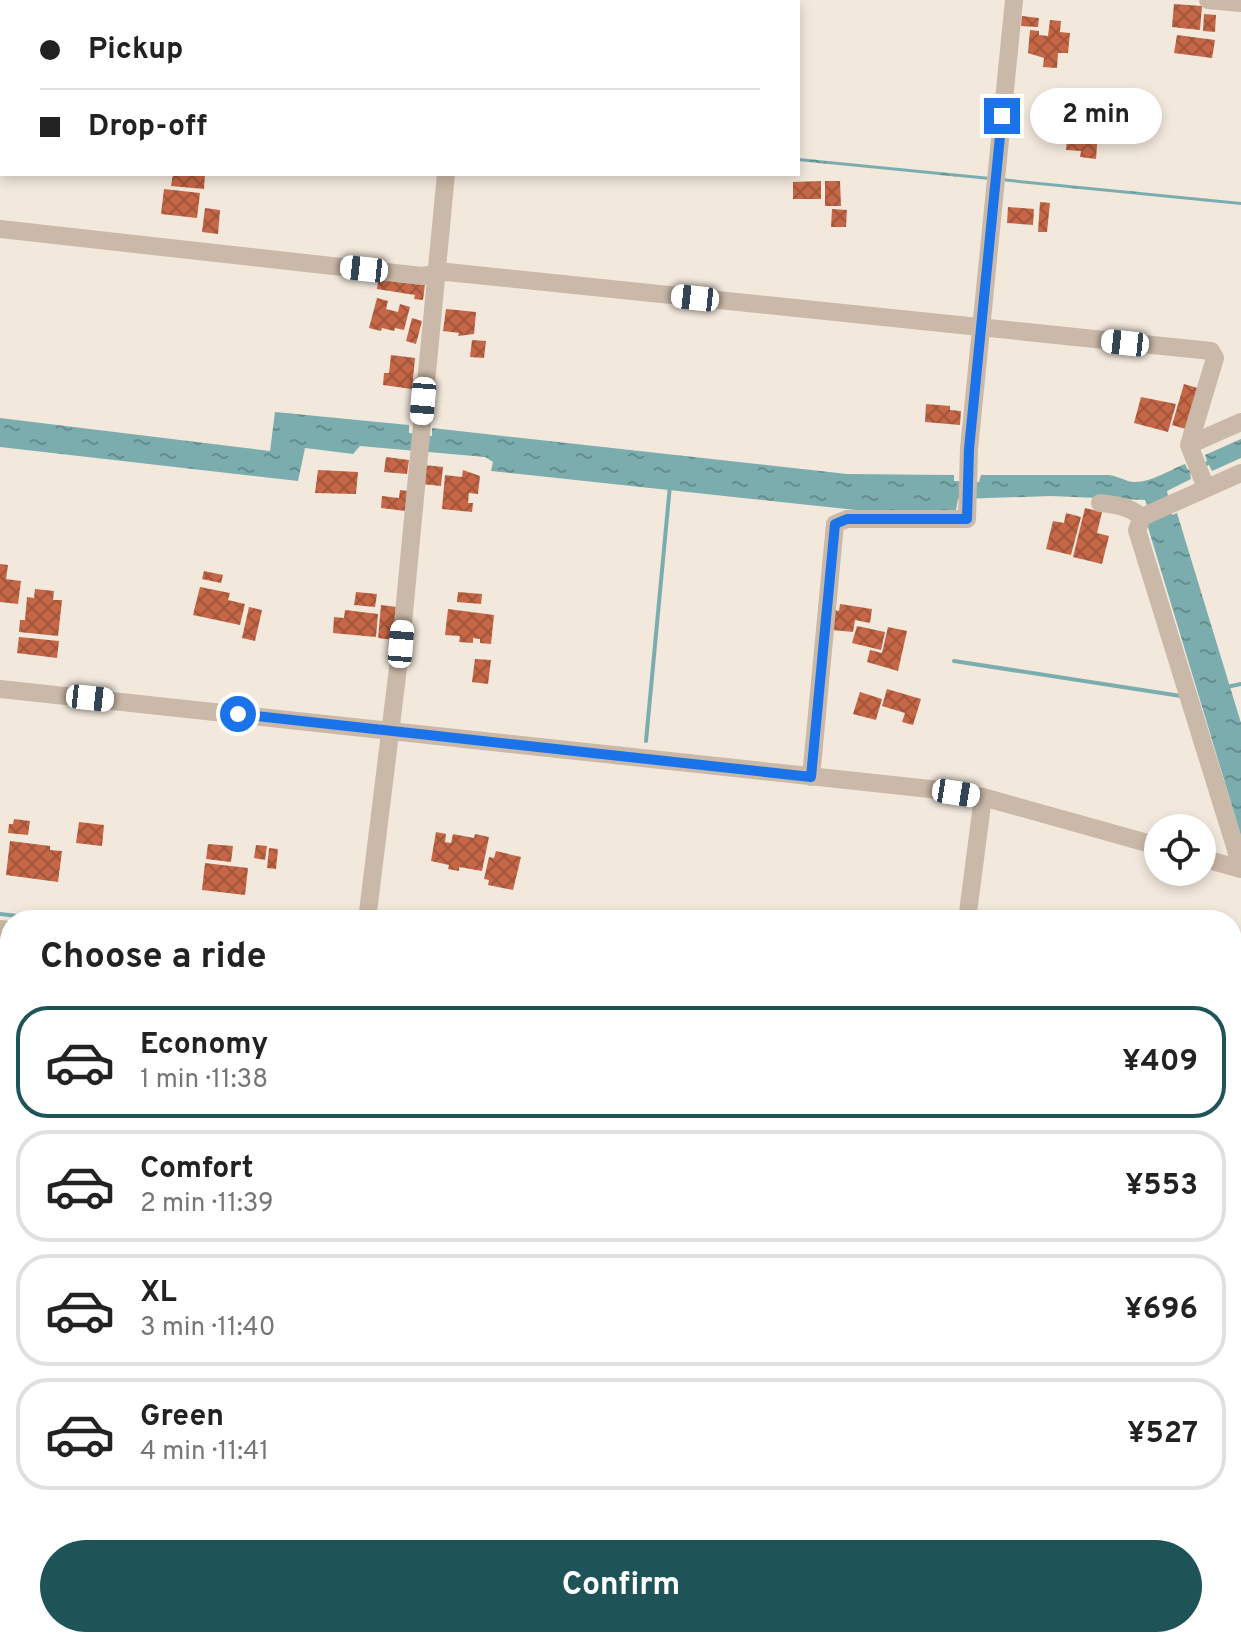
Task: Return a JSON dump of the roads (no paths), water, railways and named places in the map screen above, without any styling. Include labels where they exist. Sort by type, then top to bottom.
[{"type":"street","points":[[811,777],[835,524],[847,519],[967,519],[981,329],[1014,0]]},
{"type":"street","points":[[1208,0],[1241,3]]},
{"type":"street","points":[[368,910],[391,731],[446,176]]},
{"type":"street","points":[[0,229],[407,274],[447,272],[1211,351],[1215,358],[1197,467]]},
{"type":"street","points":[[1216,862],[1239,869],[1237,853],[1137,530],[1145,516],[1177,502],[1197,467],[1241,422]]},
{"type":"street","points":[[1197,467],[1241,473]]},
{"type":"street","points":[[1100,503],[1132,508],[1145,516]]},
{"type":"street","points":[[0,689],[930,789],[983,797],[1144,842]]},
{"type":"street","points":[[968,910],[983,797]]},
{"type":"water","points":[[800,158],[1241,202],[1241,205],[800,161]]},
{"type":"water","points":[[275,412],[409,425],[409,433],[432,436],[432,428],[847,474],[954,475],[954,481],[979,482],[981,475],[1109,475],[1128,481],[1142,481],[1185,464],[1188,470],[1207,461],[1205,455],[1241,439],[1241,458],[1212,471],[1209,465],[1190,474],[1191,479],[1167,491],[1172,515],[1177,513],[1241,723],[1241,836],[1147,524],[1153,522],[1145,500],[1051,496],[958,499],[956,510],[856,510],[491,471],[493,462],[485,457],[360,446],[353,454],[305,448],[298,481],[0,447],[0,418],[270,451]]},
{"type":"waterway","points":[[646,741],[670,485]]},
{"type":"waterway","points":[[954,661],[1181,696]]},
{"type":"waterway","points":[[1227,687],[1241,684]]}]
